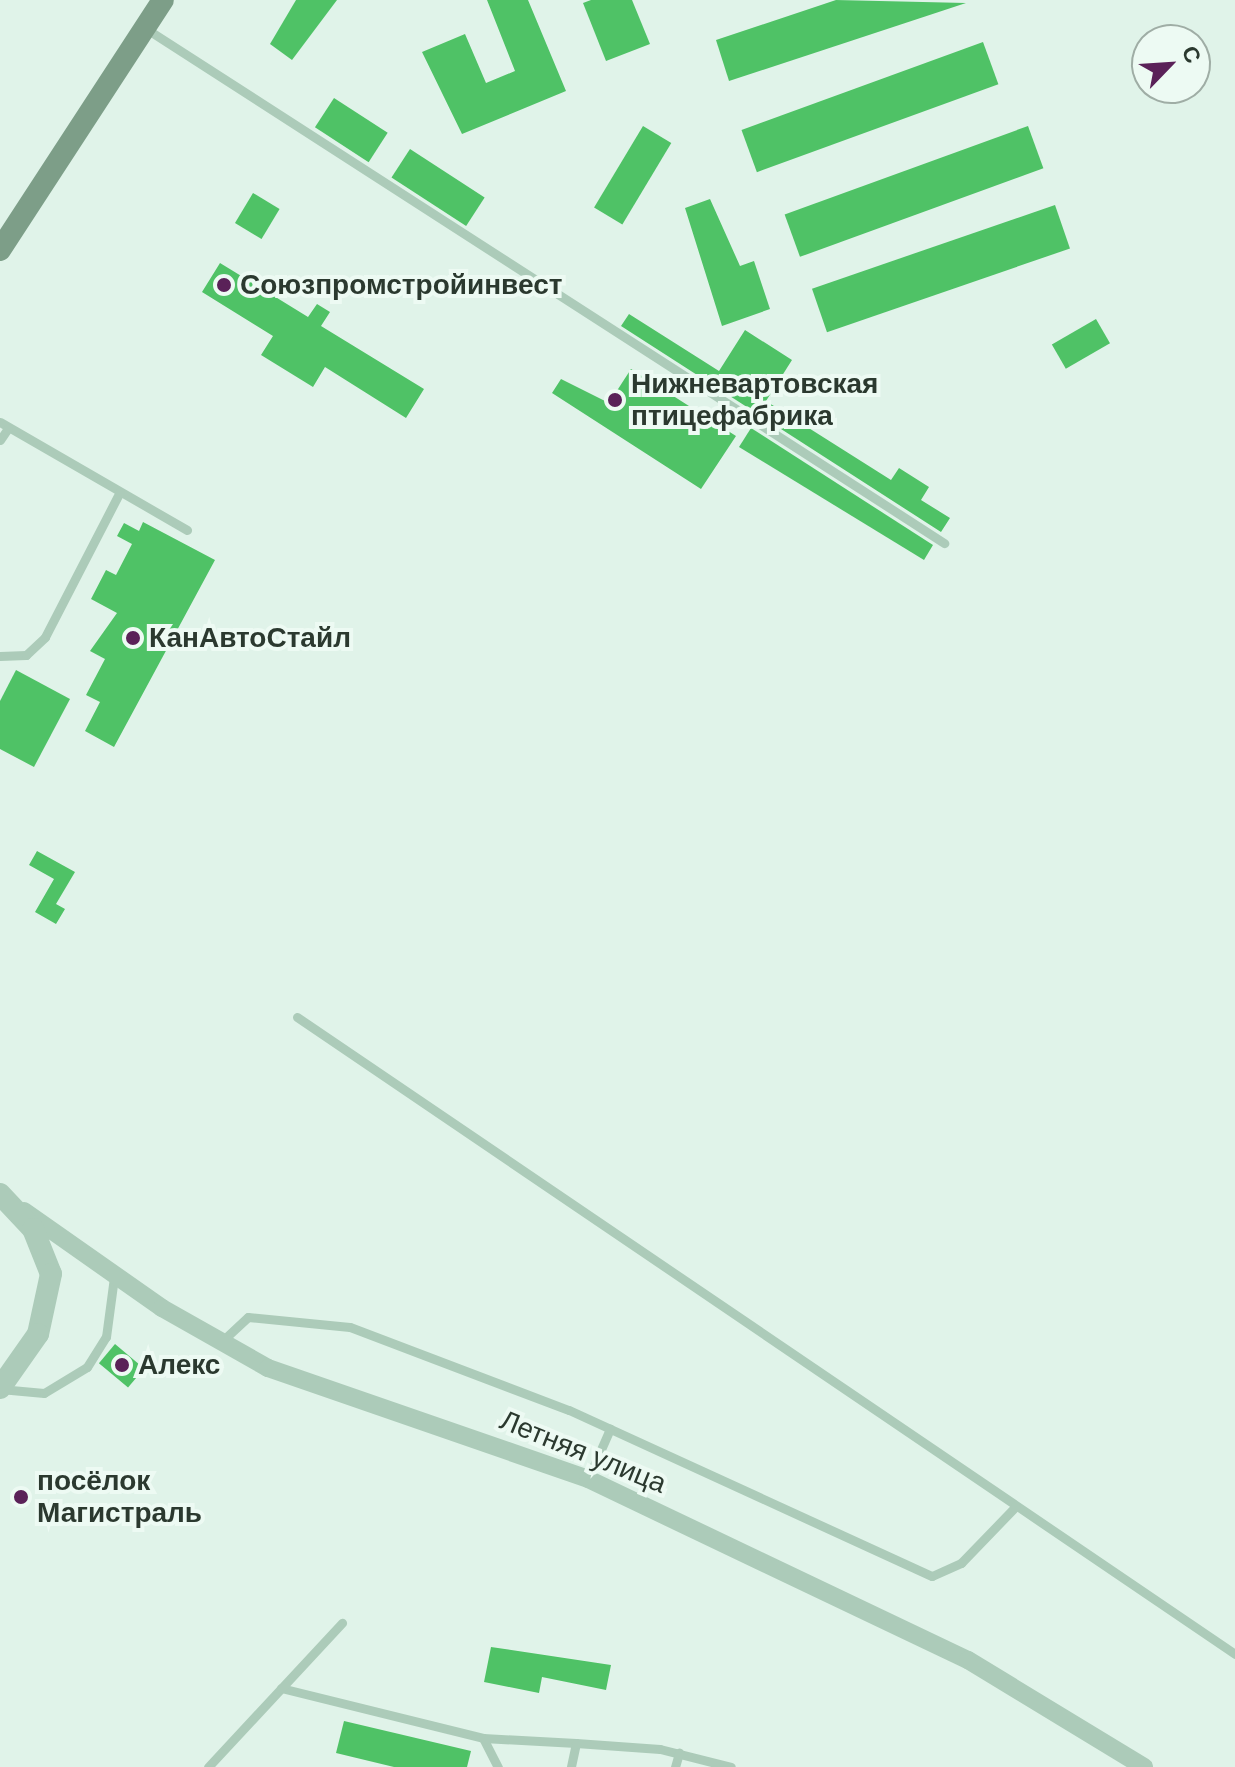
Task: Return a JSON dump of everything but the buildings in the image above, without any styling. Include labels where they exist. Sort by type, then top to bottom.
[{"type":"main road","points":[[0,250],[163,0]]},
{"type":"street","name":"Летняя улица","points":[[1,1194],[114,1277],[220,1343],[354,1401],[588,1479],[968,1660],[1144,1767]]},
{"type":"street","points":[[0,1388],[38,1334],[51,1289],[41,1243],[1,1194]]},
{"type":"lane","points":[[145,28],[944,543]]},
{"type":"lane","points":[[0,440],[4,425],[187,530]]},
{"type":"lane","points":[[0,656],[26,655],[45,637],[120,492]]},
{"type":"lane","points":[[297,1017],[1235,1654]]},
{"type":"lane","points":[[0,1388],[44,1393],[87,1367],[106,1337],[114,1277]]},
{"type":"lane","points":[[220,1343],[248,1317],[350,1327],[610,1429],[932,1576],[961,1563],[1016,1506]]},
{"type":"lane","points":[[588,1479],[610,1429]]},
{"type":"lane","points":[[208,1767],[342,1623]]},
{"type":"lane","points":[[281,1688],[483,1738],[679,1753],[731,1767]]},
{"type":"lane","points":[[483,1738],[498,1767]]},
{"type":"lane","points":[[571,1767],[576,1743]]},
{"type":"lane","points":[[675,1767],[679,1753]]},
{"type":"place","name":"Союзпромстройинвест","points":[[224,285]]},
{"type":"place","name":"Нижневартовская птицефабрика","points":[[615,400]]},
{"type":"place","name":"КанАвтоСтайл","points":[[133,638]]},
{"type":"place","name":"Алекс","points":[[122,1365]]},
{"type":"place","name":"посёлок Магистраль","points":[[21,1497]]}]
